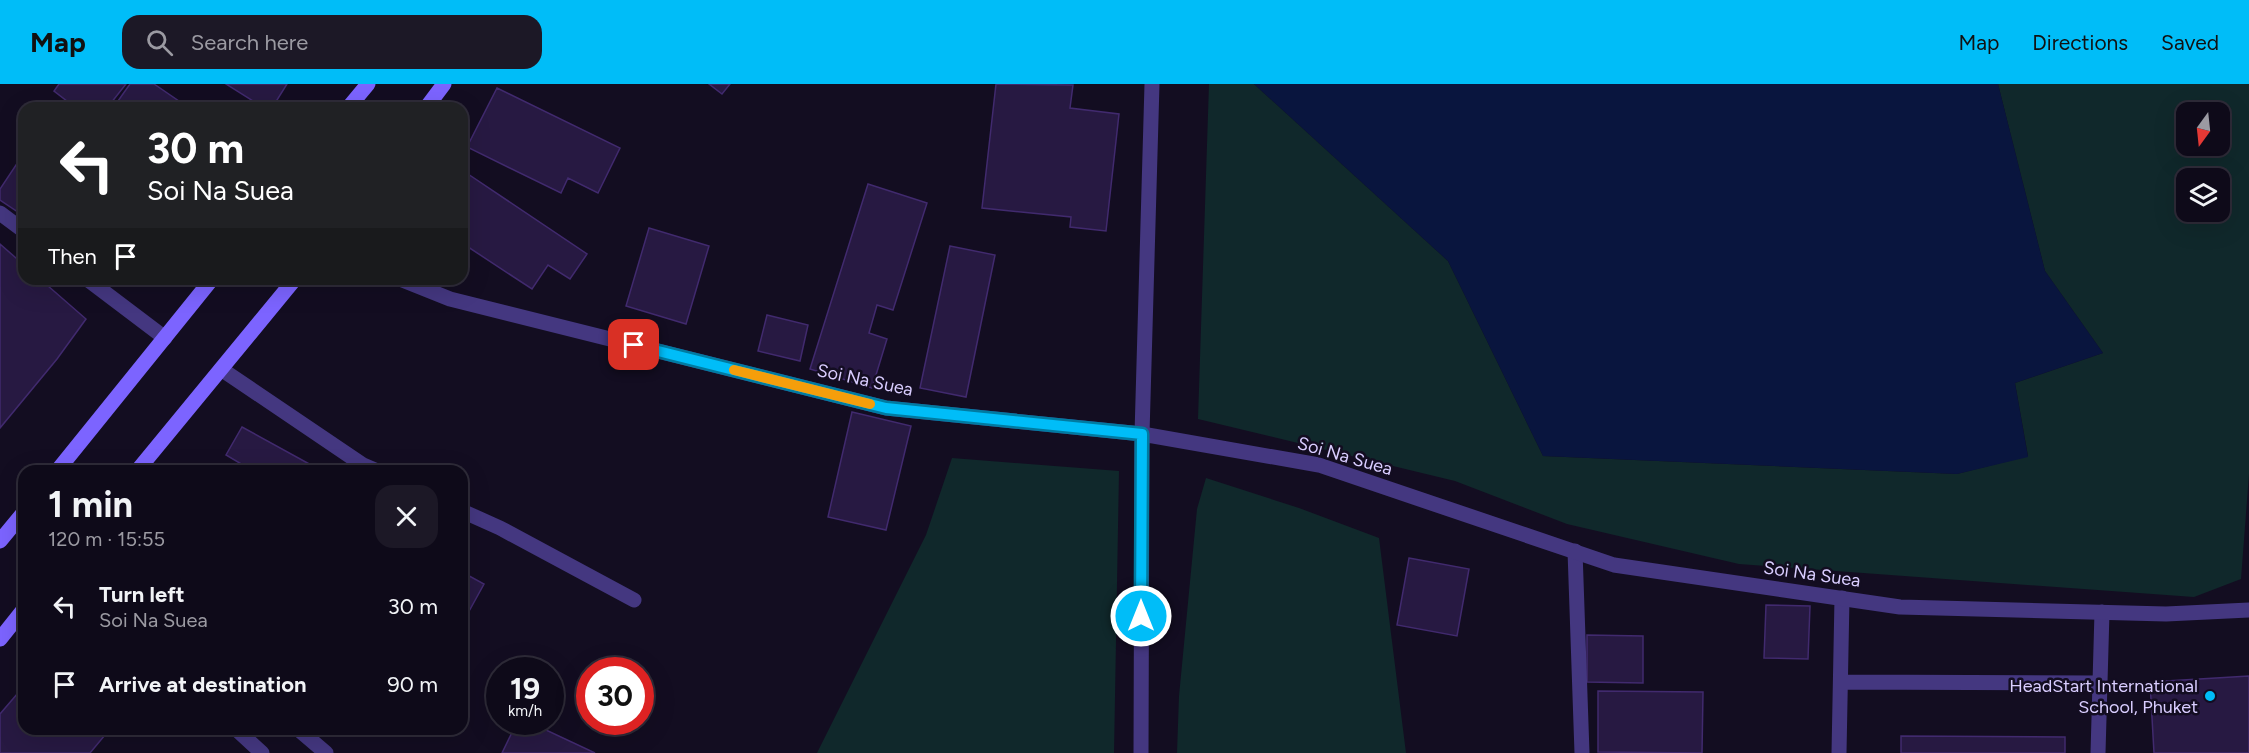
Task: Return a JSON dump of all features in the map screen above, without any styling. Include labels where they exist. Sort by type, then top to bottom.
[{"type":"main road","points":[[353,102],[368,84]]},
{"type":"main road","points":[[430,102],[444,84]]},
{"type":"main road","points":[[62,465],[207,285]]},
{"type":"main road","points":[[142,465],[290,285]]},
{"type":"main road","points":[[0,541],[18,519]]},
{"type":"main road","points":[[0,639],[18,616]]},
{"type":"street","points":[[1141,753],[1142,434],[1152,84]]},
{"type":"street","points":[[0,213],[18,226]]},
{"type":"street","points":[[95,285],[165,338]]},
{"type":"street","name":"Soi Na Suea","points":[[415,285],[450,299],[886,408],[1142,434],[1319,465],[1614,565],[1900,607],[2166,614],[2249,610]]},
{"type":"street","points":[[221,369],[363,465]]},
{"type":"street","points":[[468,514],[500,528],[634,600]]},
{"type":"street","points":[[1575,551],[1582,753]]},
{"type":"street","points":[[1839,753],[1842,598]]},
{"type":"street","points":[[2098,753],[2102,612]]},
{"type":"street","points":[[1841,682],[2099,683]]},
{"type":"street","points":[[242,735],[262,753]]},
{"type":"street","points":[[305,735],[326,753]]},
{"type":"green space","points":[[1209,84],[1254,84],[1448,261],[1543,456],[1957,474],[2028,456],[2015,383],[2103,353],[2045,271],[1998,84],[2249,84],[2249,474],[2241,579],[2194,597],[1739,564],[1567,524],[1455,481],[1198,419]]},
{"type":"green space","points":[[952,458],[1119,471],[1114,753],[817,753],[926,535]]},
{"type":"green space","points":[[1206,478],[1299,508],[1379,538],[1406,753],[1177,753],[1179,696],[1197,509]]},
{"type":"water","points":[[1254,84],[1998,84],[2045,271],[2103,353],[2015,383],[2028,457],[1957,474],[1543,456],[1448,261]]},
{"type":"building","points":[[59,84],[126,84],[112,102],[68,102],[54,91]]},
{"type":"building","points":[[130,84],[154,84],[180,102],[117,102]]},
{"type":"building","points":[[226,84],[287,84],[276,102],[254,102]]},
{"type":"building","points":[[709,84],[730,84],[722,94]]},
{"type":"building","points":[[996,84],[1073,85],[1070,108],[1119,114],[1106,231],[1070,227],[1071,217],[982,208]]},
{"type":"building","points":[[497,88],[620,148],[598,193],[568,178],[561,193],[468,147]]},
{"type":"building","points":[[18,162],[18,212],[0,200],[0,189]]},
{"type":"building","points":[[468,174],[587,254],[570,279],[548,265],[532,289],[468,247]]},
{"type":"building","points":[[868,184],[927,203],[893,310],[877,305],[869,333],[887,339],[872,388],[810,369]]},
{"type":"building","points":[[649,228],[709,246],[686,324],[626,306]]},
{"type":"building","points":[[0,244],[18,260],[18,285],[47,285],[86,319],[57,359],[0,428]]},
{"type":"building","points":[[950,246],[995,255],[966,397],[920,388]]},
{"type":"building","points":[[767,315],[808,325],[800,361],[758,351]]},
{"type":"building","points":[[852,412],[911,426],[886,530],[828,517]]},
{"type":"building","points":[[242,427],[311,465],[243,465],[226,455]]},
{"type":"building","points":[[1409,558],[1469,569],[1457,636],[1397,625]]},
{"type":"building","points":[[468,575],[484,584],[468,613]]},
{"type":"building","points":[[1766,605],[1810,606],[1808,659],[1764,658]]},
{"type":"building","points":[[1587,635],[1643,636],[1643,683],[1587,682]]},
{"type":"building","name":"HeadStart International School, Phuket","points":[[2249,676],[2249,753],[2154,753],[2150,682]]},
{"type":"building","points":[[1598,691],[1703,692],[1702,753],[1598,752]]},
{"type":"building","points":[[18,693],[18,735],[105,735],[90,753],[0,753],[0,714]]},
{"type":"building","points":[[511,735],[557,735],[595,753],[502,753]]},
{"type":"building","points":[[1901,736],[2065,737],[2065,753],[1901,753]]},
{"type":"slow traffic","points":[[734,370],[870,404]]},
{"type":"place","name":"HeadStart International School, Phuket","points":[[2210,696]]},
{"type":"route","points":[[634,345],[886,408],[1142,434],[1141,616]]}]
